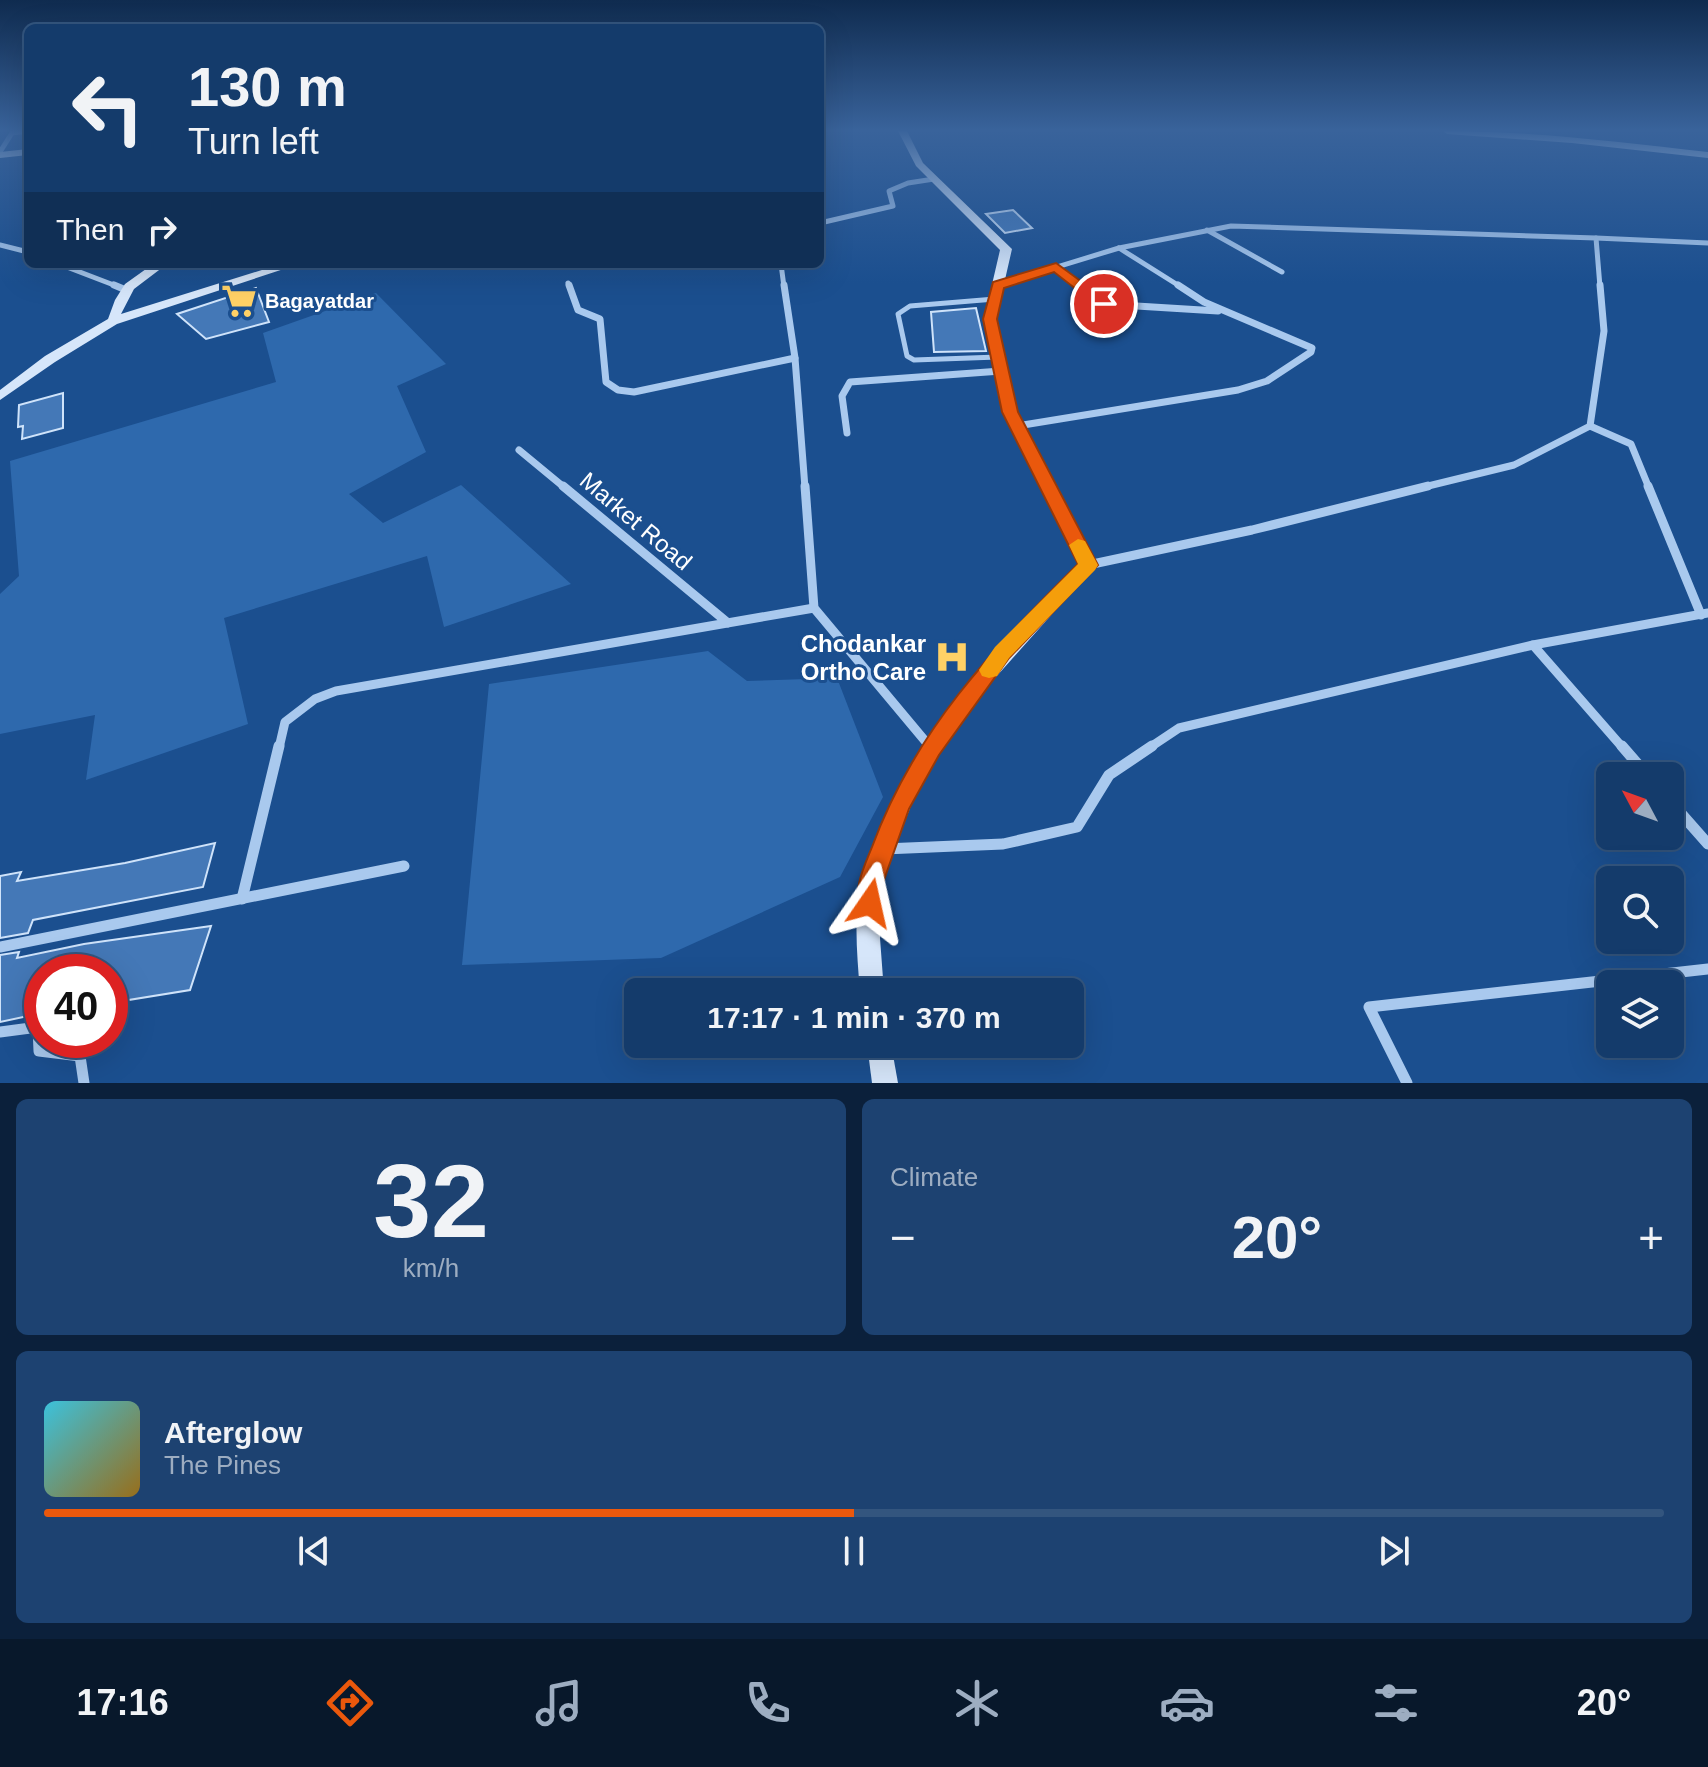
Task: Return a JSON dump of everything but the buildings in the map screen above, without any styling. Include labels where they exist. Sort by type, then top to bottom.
[{"type":"street","points":[[824,222],[893,206],[889,191],[917,182]]},
{"type":"street","points":[[937,182],[1006,249],[990,319],[1010,412],[1088,565]]},
{"type":"street","points":[[996,292],[1056,267],[1119,248],[1206,230],[1242,226],[1708,243]]},
{"type":"street","points":[[1206,230],[1282,272]]},
{"type":"street","points":[[1590,426],[1604,331],[1596,238]]},
{"type":"street","points":[[0,245],[24,251]]},
{"type":"street","points":[[1017,426],[1238,390],[1267,381],[1311,352],[1312,348],[1306,345],[1222,312],[1119,248]]},
{"type":"street","points":[[1056,267],[1104,304],[1222,312]]},
{"type":"street","points":[[69,268],[126,290]]},
{"type":"street","points":[[113,321],[133,279],[154,268]]},
{"type":"street","points":[[0,396],[50,359],[113,321],[280,268]]},
{"type":"street","points":[[782,268],[795,358],[814,608],[931,748]]},
{"type":"street","points":[[568,283],[578,310],[600,319],[606,382],[618,390],[634,392],[795,358]]},
{"type":"street","points":[[847,433],[842,396],[850,382],[1000,364]]},
{"type":"street","points":[[870,978],[867,948],[872,880],[899,806],[931,748],[1002,653],[1088,565],[1252,530],[1514,465],[1590,426]]},
{"type":"street","points":[[883,849],[1003,844],[1077,827],[1109,775],[1179,728],[1533,645],[1705,614],[1631,444],[1590,426]]},
{"type":"street","name":"Market Road","points":[[519,450],[728,623]]},
{"type":"street","points":[[242,899],[285,722],[315,699],[336,691],[814,608]]},
{"type":"street","points":[[1533,645],[1636,762]]},
{"type":"street","points":[[1684,817],[1708,844]]},
{"type":"street","points":[[0,947],[404,866]]},
{"type":"street","points":[[1407,1083],[1369,1007],[1708,969]]},
{"type":"street","points":[[0,1032],[38,1027],[39,1051],[80,1056],[84,1083]]},
{"type":"street","points":[[881,1058],[885,1083]]},
{"type":"lane","points":[[996,292],[910,306],[898,314],[907,356],[914,360],[1000,364]]},
{"type":"shaded area","points":[[376,293],[446,364],[397,386],[426,452],[349,494],[383,523],[461,485],[571,584],[444,627],[427,556],[224,618],[248,724],[86,780],[95,715],[0,734],[0,594],[19,576],[10,461],[276,382],[263,333]]},
{"type":"shaded area","points":[[708,651],[747,681],[837,678],[883,797],[840,877],[661,958],[462,965],[489,684]]},
{"type":"slow traffic","points":[[989,670],[1088,565],[1078,545]]},
{"type":"place","name":"Bagayatdar","points":[[239,301]]},
{"type":"place","name":"Chodankar Ortho Care","points":[[952,657]]},
{"type":"route","points":[[870,903],[872,880],[899,806],[931,748],[1002,653],[1088,565],[1010,412],[990,319],[998,285],[1056,267],[1104,304]]}]
